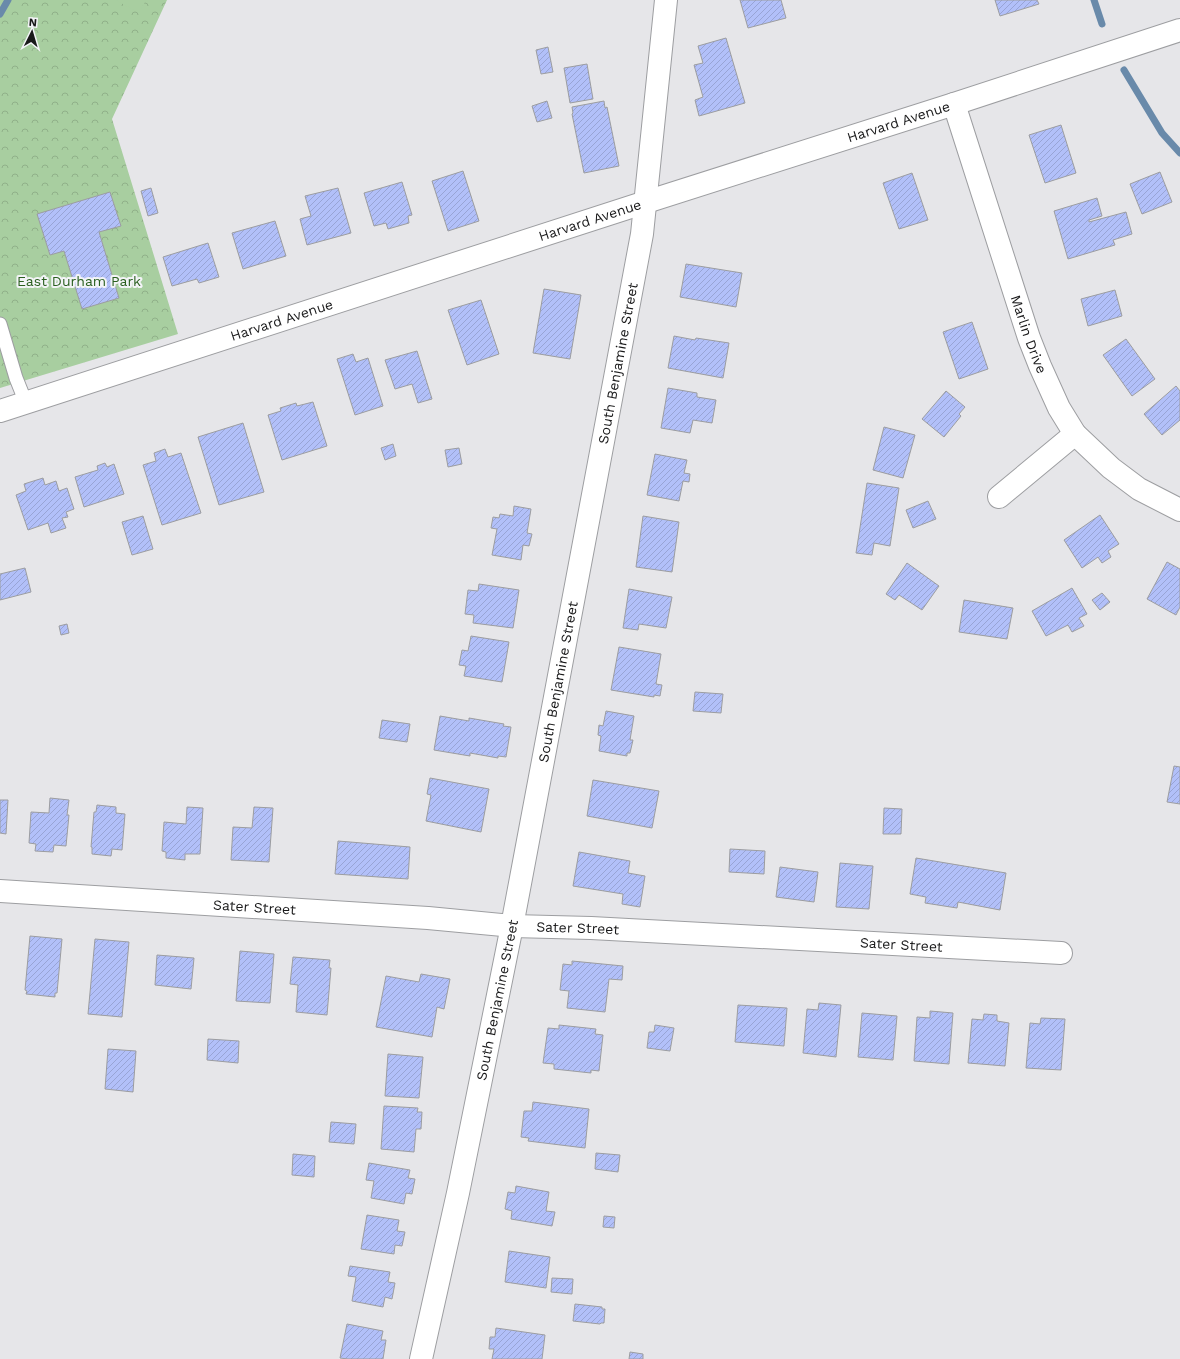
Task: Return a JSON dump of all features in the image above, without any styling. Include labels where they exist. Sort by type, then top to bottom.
[{"type":"street","name":"South Benjamine Street","points":[[421,1359],[458,1193],[512,926],[642,234],[666,0]]},
{"type":"street","name":"Harvard Avenue","points":[[0,411],[1180,30]]},
{"type":"street","name":"Marlin Drive","points":[[954,104],[1030,338],[1040,366],[1059,408],[1075,434],[1110,468],[1139,489],[1180,510]]},
{"type":"street","points":[[999,497],[1075,434]]},
{"type":"street","name":"Sater Street","points":[[0,891],[428,918],[512,926],[591,928],[1061,953]]},
{"type":"lane","points":[[0,324],[16,378],[26,403]]},
{"type":"green space","name":"East Durham Park","points":[[0,0],[167,0],[112,119],[178,334],[0,388]]},
{"type":"green space","points":[[116,0],[146,0],[139,13]]},
{"type":"building","points":[[740,0],[781,0],[786,18],[748,28]]},
{"type":"building","points":[[995,0],[1037,0],[1039,4],[1000,16]]},
{"type":"building","points":[[726,38],[745,103],[699,116],[695,100],[703,97],[694,65],[703,63],[698,46]]},
{"type":"building","points":[[548,47],[553,72],[541,74],[536,50]]},
{"type":"building","points":[[587,64],[593,99],[570,103],[564,68]]},
{"type":"building","points":[[547,101],[552,118],[537,122],[532,106]]},
{"type":"building","points":[[604,101],[605,108],[607,107],[619,166],[584,173],[572,114],[572,107]]},
{"type":"building","points":[[1061,125],[1076,173],[1045,183],[1029,135]]},
{"type":"building","points":[[463,171],[479,221],[448,231],[432,181]]},
{"type":"building","points":[[1160,172],[1172,202],[1142,214],[1130,184]]},
{"type":"building","points":[[912,173],[928,220],[899,229],[883,183]]},
{"type":"building","points":[[402,182],[412,215],[408,216],[409,223],[388,229],[386,223],[374,226],[364,193]]},
{"type":"building","points":[[151,188],[158,213],[148,216],[141,191]]},
{"type":"building","points":[[338,188],[351,233],[307,245],[300,219],[311,216],[305,196]]},
{"type":"building","points":[[110,192],[121,226],[99,232],[119,298],[82,309],[64,251],[50,255],[37,214]]},
{"type":"building","points":[[1097,198],[1102,216],[1089,220],[1089,222],[1126,212],[1132,234],[1113,240],[1115,245],[1068,259],[1054,211]]},
{"type":"building","points":[[275,221],[286,256],[243,269],[232,233]]},
{"type":"building","points":[[208,243],[219,277],[199,283],[197,279],[172,286],[163,257]]},
{"type":"building","points":[[686,264],[742,273],[736,307],[680,297]]},
{"type":"building","points":[[544,289],[581,295],[570,359],[533,353]]},
{"type":"building","points":[[1115,290],[1122,316],[1088,326],[1081,299]]},
{"type":"building","points":[[481,300],[499,354],[467,365],[448,310]]},
{"type":"building","points":[[972,322],[988,369],[959,379],[943,332]]},
{"type":"building","points":[[674,336],[695,340],[696,338],[729,343],[723,378],[668,368]]},
{"type":"building","points":[[1126,339],[1155,379],[1132,396],[1103,355]]},
{"type":"building","points":[[417,351],[432,399],[418,403],[412,384],[395,389],[385,360]]},
{"type":"building","points":[[353,354],[356,362],[368,358],[383,406],[355,415],[337,359]]},
{"type":"building","points":[[1176,386],[1180,391],[1180,420],[1162,435],[1144,414]]},
{"type":"building","points":[[668,388],[697,393],[697,397],[716,400],[712,423],[693,420],[690,433],[661,428]]},
{"type":"building","points":[[946,391],[965,407],[959,414],[961,416],[944,437],[922,419]]},
{"type":"building","points":[[313,402],[327,446],[282,460],[268,415],[281,411],[280,408],[296,403],[297,406]]},
{"type":"building","points":[[243,423],[264,492],[219,505],[198,437]]},
{"type":"building","points":[[884,427],[915,435],[903,478],[873,470]]},
{"type":"building","points":[[393,444],[396,456],[385,460],[381,448]]},
{"type":"building","points":[[459,448],[462,464],[448,467],[445,450]]},
{"type":"building","points":[[165,449],[168,457],[181,453],[201,513],[162,525],[143,465],[156,461],[154,453]]},
{"type":"building","points":[[655,454],[687,460],[684,473],[690,474],[689,482],[683,481],[679,501],[647,495]]},
{"type":"building","points":[[105,463],[107,467],[114,464],[124,494],[84,507],[75,477],[98,470],[97,466]]},
{"type":"building","points":[[43,478],[45,485],[56,481],[59,491],[67,488],[74,509],[66,512],[68,517],[62,518],[66,528],[51,533],[48,523],[28,530],[16,495],[26,491],[24,484]]},
{"type":"building","points":[[867,483],[899,488],[890,546],[874,543],[872,555],[856,553]]},
{"type":"building","points":[[928,501],[936,519],[913,528],[906,510]]},
{"type":"building","points":[[514,506],[531,509],[527,533],[532,534],[529,546],[523,545],[521,560],[492,555],[497,529],[491,528],[493,517],[499,518],[500,514],[513,516]]},
{"type":"building","points":[[1100,515],[1119,544],[1108,551],[1111,557],[1102,563],[1098,557],[1082,568],[1064,540]]},
{"type":"building","points":[[143,516],[153,549],[132,555],[122,522]]},
{"type":"building","points":[[643,516],[679,522],[672,572],[636,567]]},
{"type":"building","points":[[1167,562],[1180,569],[1180,607],[1176,615],[1147,599]]},
{"type":"building","points":[[907,563],[939,586],[922,610],[899,595],[895,600],[886,594]]},
{"type":"building","points":[[25,568],[31,592],[0,600],[0,574]]},
{"type":"building","points":[[479,584],[519,590],[513,628],[473,623],[474,615],[465,614],[468,590],[478,591]]},
{"type":"building","points":[[1072,588],[1087,614],[1079,618],[1084,626],[1072,632],[1068,625],[1046,636],[1032,611]]},
{"type":"building","points":[[629,589],[672,597],[666,628],[639,624],[638,630],[623,628]]},
{"type":"building","points":[[1102,593],[1110,602],[1100,610],[1092,600]]},
{"type":"building","points":[[964,600],[1013,608],[1007,639],[959,632]]},
{"type":"building","points":[[67,624],[69,633],[61,635],[59,626]]},
{"type":"building","points":[[471,636],[509,642],[502,682],[464,676],[466,666],[459,665],[462,650],[468,651]]},
{"type":"building","points":[[619,647],[661,654],[656,684],[662,685],[660,696],[654,695],[654,697],[611,690]]},
{"type":"building","points":[[695,692],[723,694],[721,713],[693,711]]},
{"type":"building","points":[[606,711],[634,716],[630,740],[633,740],[630,753],[627,753],[627,756],[599,751],[601,736],[598,735],[599,725],[603,726]]},
{"type":"building","points":[[440,716],[469,721],[469,718],[504,724],[503,726],[511,727],[506,757],[498,756],[498,758],[470,753],[470,756],[434,750]]},
{"type":"building","points":[[382,720],[410,724],[407,742],[379,738]]},
{"type":"building","points":[[1174,766],[1180,767],[1180,804],[1167,802]]},
{"type":"building","points":[[430,778],[489,789],[481,832],[426,821],[431,795],[427,794]]},
{"type":"building","points":[[593,780],[659,791],[652,828],[587,816]]},
{"type":"building","points":[[50,798],[69,800],[66,846],[54,845],[53,852],[35,851],[36,844],[29,843],[31,812],[49,813]]},
{"type":"building","points":[[0,800],[8,800],[6,834],[0,833]]},
{"type":"building","points":[[97,805],[116,807],[116,813],[125,814],[122,850],[112,849],[111,856],[92,854],[91,847],[94,812],[96,812]]},
{"type":"building","points":[[187,807],[203,808],[200,854],[185,854],[185,860],[166,858],[166,852],[162,851],[164,822],[186,824]]},
{"type":"building","points":[[254,807],[273,808],[269,862],[231,860],[233,827],[252,828]]},
{"type":"building","points":[[884,808],[902,809],[901,834],[883,834]]},
{"type":"building","points":[[338,841],[410,847],[408,879],[335,874]]},
{"type":"building","points":[[730,849],[765,851],[764,874],[729,872]]},
{"type":"building","points":[[579,852],[630,861],[628,873],[645,876],[640,907],[622,904],[623,894],[573,886]]},
{"type":"building","points":[[916,858],[1006,873],[1000,910],[958,902],[957,908],[925,903],[926,897],[910,894]]},
{"type":"building","points":[[840,863],[873,866],[869,909],[836,907]]},
{"type":"building","points":[[780,867],[818,872],[814,902],[776,897]]},
{"type":"building","points":[[30,936],[62,939],[57,993],[55,993],[55,997],[26,994],[27,991],[25,990]]},
{"type":"building","points":[[95,939],[129,942],[122,1017],[88,1014]]},
{"type":"building","points":[[240,951],[274,954],[270,1003],[236,1001]]},
{"type":"building","points":[[157,955],[194,958],[191,989],[155,985]]},
{"type":"building","points":[[293,957],[330,960],[329,968],[331,968],[327,1015],[296,1012],[298,985],[290,984]]},
{"type":"building","points":[[572,961],[623,966],[622,980],[609,979],[605,1012],[567,1008],[569,991],[560,990],[563,964],[572,965]]},
{"type":"building","points":[[421,974],[450,979],[444,1009],[437,1007],[432,1037],[376,1027],[386,976],[419,982]]},
{"type":"building","points":[[819,1003],[841,1005],[836,1057],[803,1053],[807,1009],[818,1010]]},
{"type":"building","points":[[738,1005],[787,1008],[784,1046],[735,1042]]},
{"type":"building","points":[[930,1011],[953,1013],[949,1064],[914,1061],[917,1017],[930,1018]]},
{"type":"building","points":[[862,1013],[897,1016],[893,1060],[858,1057]]},
{"type":"building","points":[[984,1014],[997,1015],[997,1021],[1009,1023],[1005,1066],[968,1063],[972,1019],[983,1020]]},
{"type":"building","points":[[1041,1018],[1065,1019],[1061,1070],[1026,1068],[1030,1023],[1040,1024]]},
{"type":"building","points":[[559,1025],[596,1029],[595,1034],[603,1035],[599,1071],[591,1070],[591,1073],[554,1069],[554,1064],[543,1063],[548,1028],[559,1029]]},
{"type":"building","points":[[655,1025],[674,1028],[670,1051],[647,1048],[649,1032],[654,1032]]},
{"type":"building","points":[[208,1039],[239,1041],[238,1063],[207,1060]]},
{"type":"building","points":[[108,1049],[136,1051],[133,1092],[105,1089]]},
{"type":"building","points":[[388,1054],[423,1057],[419,1098],[385,1096]]},
{"type":"building","points":[[533,1102],[589,1109],[585,1148],[528,1141],[529,1138],[521,1137],[524,1111],[532,1111]]},
{"type":"building","points":[[384,1106],[418,1108],[417,1112],[422,1112],[421,1129],[416,1129],[414,1152],[381,1149]]},
{"type":"building","points":[[331,1122],[356,1124],[354,1144],[329,1142]]},
{"type":"building","points":[[596,1153],[620,1155],[618,1172],[595,1169]]},
{"type":"building","points":[[293,1154],[315,1156],[314,1177],[292,1175]]},
{"type":"building","points":[[369,1163],[410,1170],[408,1178],[415,1179],[412,1194],[406,1193],[404,1204],[371,1198],[374,1181],[366,1180]]},
{"type":"building","points":[[516,1186],[549,1192],[546,1211],[555,1212],[552,1226],[511,1219],[512,1211],[505,1209],[508,1192],[515,1193]]},
{"type":"building","points":[[367,1215],[399,1220],[397,1231],[405,1232],[402,1246],[395,1245],[394,1254],[361,1249]]},
{"type":"building","points":[[604,1216],[615,1217],[614,1228],[603,1227]]},
{"type":"building","points":[[509,1251],[550,1257],[546,1288],[505,1282]]},
{"type":"building","points":[[350,1266],[390,1272],[388,1282],[395,1283],[392,1299],[385,1297],[383,1307],[352,1301],[356,1277],[348,1276]]},
{"type":"building","points":[[552,1278],[573,1279],[572,1294],[551,1292]]},
{"type":"building","points":[[575,1304],[602,1307],[602,1309],[605,1309],[604,1323],[600,1324],[573,1321]]},
{"type":"building","points":[[347,1324],[383,1331],[381,1340],[386,1340],[383,1359],[340,1358]]},
{"type":"building","points":[[496,1328],[545,1335],[542,1359],[492,1359],[494,1349],[489,1349],[490,1337],[495,1337]]},
{"type":"building","points":[[630,1352],[643,1354],[643,1359],[629,1359]]},
{"type":"waterway","points":[[0,14],[8,0]]},
{"type":"waterway","points":[[1094,0],[1102,24]]},
{"type":"waterway","points":[[1124,70],[1162,133],[1180,153]]}]
